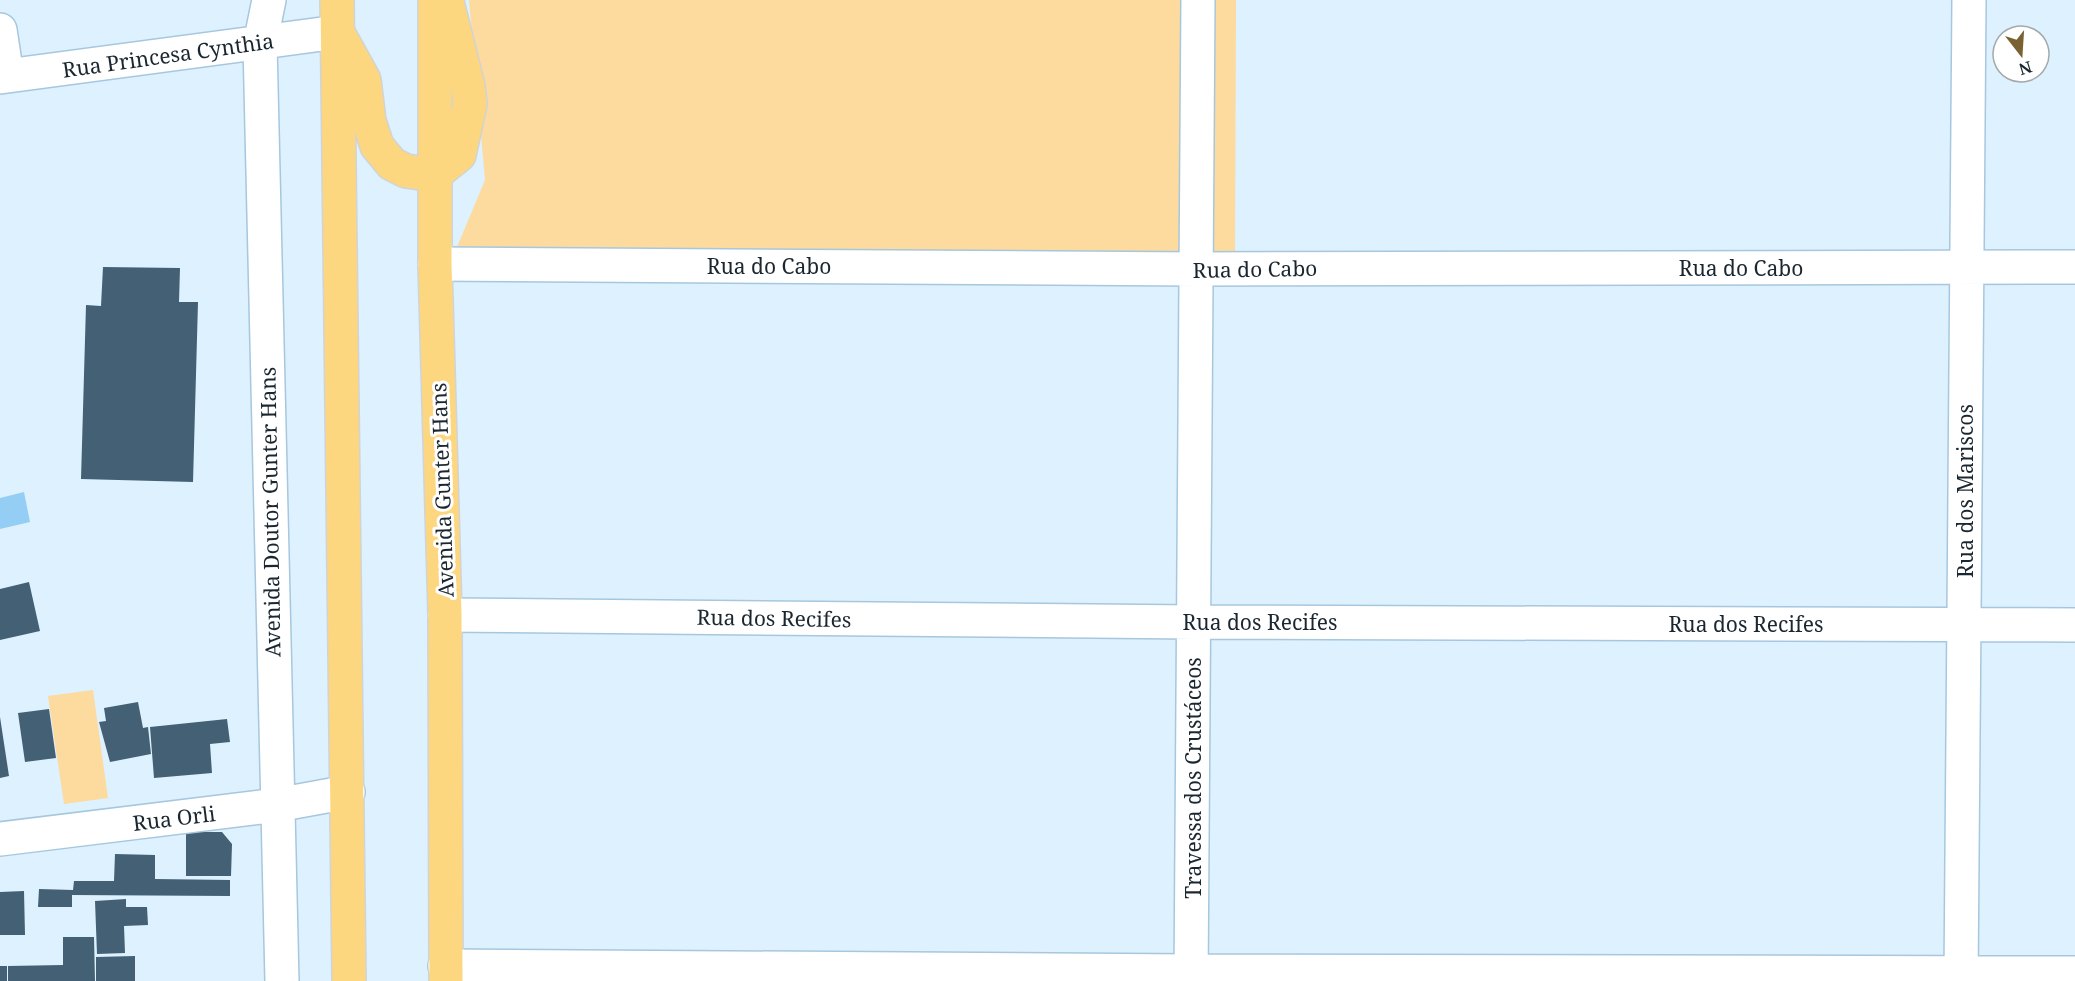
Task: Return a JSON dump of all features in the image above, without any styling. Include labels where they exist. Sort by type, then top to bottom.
[{"type":"main road","points":[[337,0],[349,981]]},
{"type":"main road","name":"Avenida Gunter Hans","points":[[435,0],[435,264],[446,615],[446,973]]},
{"type":"main road","points":[[337,32],[364,80],[369,121],[377,146],[392,164],[406,171],[434,175],[459,155],[470,104],[468,86],[446,0]]},
{"type":"street","points":[[260,44],[269,0]]},
{"type":"street","name":"Travessa dos Crustáceos","points":[[1191,976],[1198,0]]},
{"type":"street","name":"Rua dos Mariscos","points":[[1961,977],[1969,0]]},
{"type":"street","points":[[0,30],[3,77]]},
{"type":"street","name":"Rua Princesa Cynthia","points":[[3,77],[337,32]]},
{"type":"street","name":"Avenida Doutor Gunter Hans","points":[[260,44],[282,981]]},
{"type":"street","name":"Rua do Cabo","points":[[435,264],[1196,269],[2075,267]]},
{"type":"street","name":"Rua dos Recifes","points":[[446,615],[1194,622],[2075,625]]},
{"type":"street","name":"Rua Orli","points":[[0,840],[277,805],[348,792]]},
{"type":"street","points":[[446,973],[1961,977],[2075,973]]},
{"type":"shaded area","points":[[469,0],[1236,0],[1235,254],[455,252],[485,180]]},
{"type":"shaded area","points":[[93,690],[108,798],[64,804],[48,696]]},
{"type":"water","points":[[24,492],[30,522],[0,529],[0,498]]},
{"type":"building","points":[[103,267],[180,268],[179,302],[198,302],[193,482],[81,479],[86,305],[101,306]]},
{"type":"building","points":[[29,582],[40,631],[0,640],[0,589]]},
{"type":"building","points":[[138,702],[143,728],[148,727],[151,754],[110,762],[99,722],[106,721],[104,708]]},
{"type":"building","points":[[49,709],[56,758],[25,762],[18,713]]},
{"type":"building","points":[[0,717],[9,776],[0,778]]},
{"type":"building","points":[[227,719],[230,742],[210,744],[212,773],[154,778],[150,727]]},
{"type":"building","points":[[186,832],[222,832],[232,844],[231,876],[186,876]]},
{"type":"building","points":[[115,854],[155,855],[155,879],[230,880],[230,896],[72,895],[72,907],[38,907],[39,889],[73,890],[74,881],[114,881]]},
{"type":"building","points":[[24,891],[25,935],[0,935],[0,892]]},
{"type":"building","points":[[126,899],[126,907],[147,907],[148,925],[124,926],[125,953],[97,954],[95,901]]},
{"type":"building","points":[[63,937],[94,937],[95,981],[8,981],[8,966],[63,965]]},
{"type":"building","points":[[135,956],[135,981],[96,981],[96,957]]},
{"type":"building","points":[[0,966],[7,966],[7,981],[0,981]]}]
